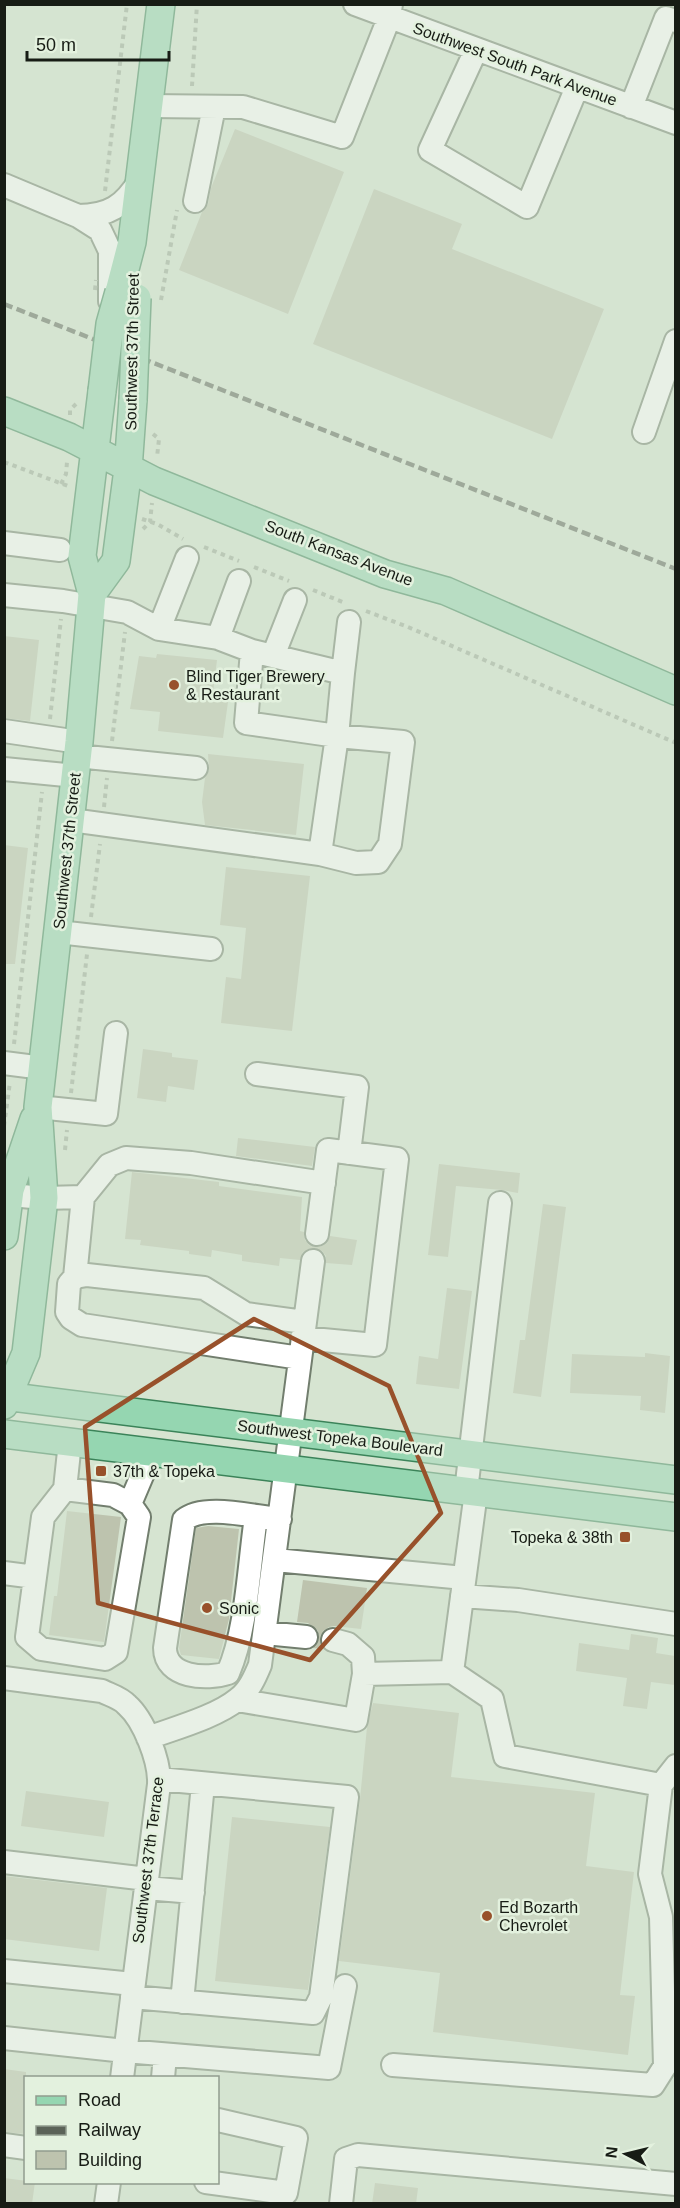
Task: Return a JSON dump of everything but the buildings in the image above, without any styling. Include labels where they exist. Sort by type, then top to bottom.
[{"type":"main road","name":"Southwest 37th Street","points":[[4,1236],[10,1195],[38,1107],[43,1068],[71,820],[91,600],[82,556],[110,324],[112,285],[132,242],[161,4]]},
{"type":"main road","name":"Southwest 37th Street","points":[[91,600],[116,561],[128,469],[133,400],[112,285]]},
{"type":"main road","name":"South Kansas Avenue","points":[[4,411],[69,437],[154,481],[385,574],[446,591],[675,691]]},
{"type":"main road","name":"Southwest 37th Street","points":[[6,1399],[26,1353],[44,1198],[38,1107]]},
{"type":"main road","name":"Southwest Topeka Boulevard","points":[[6,1399],[290,1431],[675,1480]]},
{"type":"main road","points":[[4,1434],[675,1517]]},
{"type":"street","name":"Southwest South Park Avenue","points":[[355,4],[390,11],[476,50],[675,123]]},
{"type":"street","points":[[149,106],[243,107],[342,137],[390,11]]},
{"type":"street","points":[[631,107],[666,18],[675,21]]},
{"type":"street","points":[[476,50],[430,150],[527,207],[577,87]]},
{"type":"street","points":[[195,201],[214,107]]},
{"type":"street","points":[[78,216],[103,213],[122,203],[131,195],[140,180]]},
{"type":"street","points":[[4,185],[78,216],[100,230],[110,251],[112,285]]},
{"type":"street","points":[[644,432],[675,341]]},
{"type":"street","points":[[4,543],[60,550]]},
{"type":"street","points":[[159,628],[189,547]]},
{"type":"street","points":[[218,638],[245,570]]},
{"type":"street","points":[[71,820],[320,854],[356,863],[378,862],[390,844],[403,742],[337,736],[246,723],[263,653],[300,591]]},
{"type":"street","points":[[4,595],[91,600],[127,612],[159,628],[218,638],[263,653],[343,673]]},
{"type":"street","points":[[320,854],[337,736],[343,673],[355,612]]},
{"type":"street","points":[[4,731],[77,758]]},
{"type":"street","points":[[4,769],[77,758],[196,768]]},
{"type":"street","points":[[58,932],[211,948]]},
{"type":"street","points":[[38,1107],[106,1114],[116,1033]]},
{"type":"street","points":[[4,1063],[43,1068]]},
{"type":"street","points":[[257,1074],[357,1087],[350,1153]]},
{"type":"street","points":[[317,1234],[324,1183],[328,1150],[397,1159],[375,1345],[81,1325],[67,1312],[69,1284],[75,1277],[83,1197],[109,1165],[126,1158],[191,1163],[324,1183]]},
{"type":"street","points":[[10,1195],[44,1198],[83,1197]]},
{"type":"street","points":[[452,1672],[463,1587],[471,1491],[471,1454],[500,1203]]},
{"type":"street","points":[[148,1738],[215,1712],[237,1700],[252,1683],[260,1665],[313,1261]]},
{"type":"street","points":[[75,1277],[87,1275],[204,1288],[246,1314],[302,1339]]},
{"type":"street","points":[[65,1489],[113,1495],[130,1504],[139,1517],[116,1652],[105,1659],[41,1649],[27,1637],[43,1517],[65,1489],[70,1442]]},
{"type":"street","points":[[130,1504],[152,1452]]},
{"type":"street","points":[[256,1517],[236,1655],[228,1673],[206,1678],[175,1669],[165,1656],[184,1520],[190,1514],[199,1511],[280,1519]]},
{"type":"street","points":[[275,1560],[463,1587],[518,1600],[675,1624]]},
{"type":"street","points":[[4,1573],[35,1577]]},
{"type":"street","points":[[265,1633],[306,1637]]},
{"type":"street","points":[[237,1700],[356,1720],[364,1674],[363,1657],[348,1644],[333,1640]]},
{"type":"street","points":[[102,1691],[105,1659]]},
{"type":"street","points":[[364,1674],[452,1672],[492,1699],[505,1756],[661,1785]]},
{"type":"street","points":[[215,1712],[216,1677]]},
{"type":"street","name":"Southwest 37th Terrace","points":[[4,1678],[102,1691],[128,1705],[148,1738],[158,1762],[159,1779],[122,2076]]},
{"type":"street","points":[[393,2065],[653,2085],[665,2066],[661,1917],[650,1874],[661,1785],[675,1766]]},
{"type":"street","points":[[4,1971],[132,1991],[182,2002],[313,2013],[321,1997],[347,1797],[159,1779]]},
{"type":"street","points":[[182,2002],[203,1784]]},
{"type":"street","points":[[4,1862],[193,1892]]},
{"type":"street","points":[[4,2038],[165,2055],[329,2068],[345,1986]]},
{"type":"street","points":[[163,2076],[165,2055]]},
{"type":"street","points":[[219,2120],[296,2138],[286,2193],[219,2184]]},
{"type":"street","points":[[4,2145],[24,2148]]},
{"type":"street","points":[[341,2204],[346,2159],[358,2155],[675,2184]]},
{"type":"street","points":[[106,2204],[109,2184]]},
{"type":"path","points":[[103,213],[126,4]]},
{"type":"path","points":[[139,533],[150,522],[159,440]]},
{"type":"path","points":[[122,511],[157,524],[189,547],[355,612],[408,627],[675,743]]},
{"type":"path","points":[[65,1152],[127,612]]},
{"type":"highlighted area","points":[[254,1319],[389,1386],[441,1513],[310,1660],[98,1603],[85,1427]]},
{"type":"railway","points":[[4,304],[676,569]]},
{"type":"place","name":"Blind Tiger Brewery & Restaurant","points":[[174,685]]},
{"type":"place","name":"37th & Topeka","points":[[101,1471]]},
{"type":"place","name":"Topeka & 38th","points":[[625,1537]]},
{"type":"place","name":"Sonic","points":[[207,1608]]},
{"type":"place","name":"Ed Bozarth Chevrolet","points":[[487,1916]]}]
